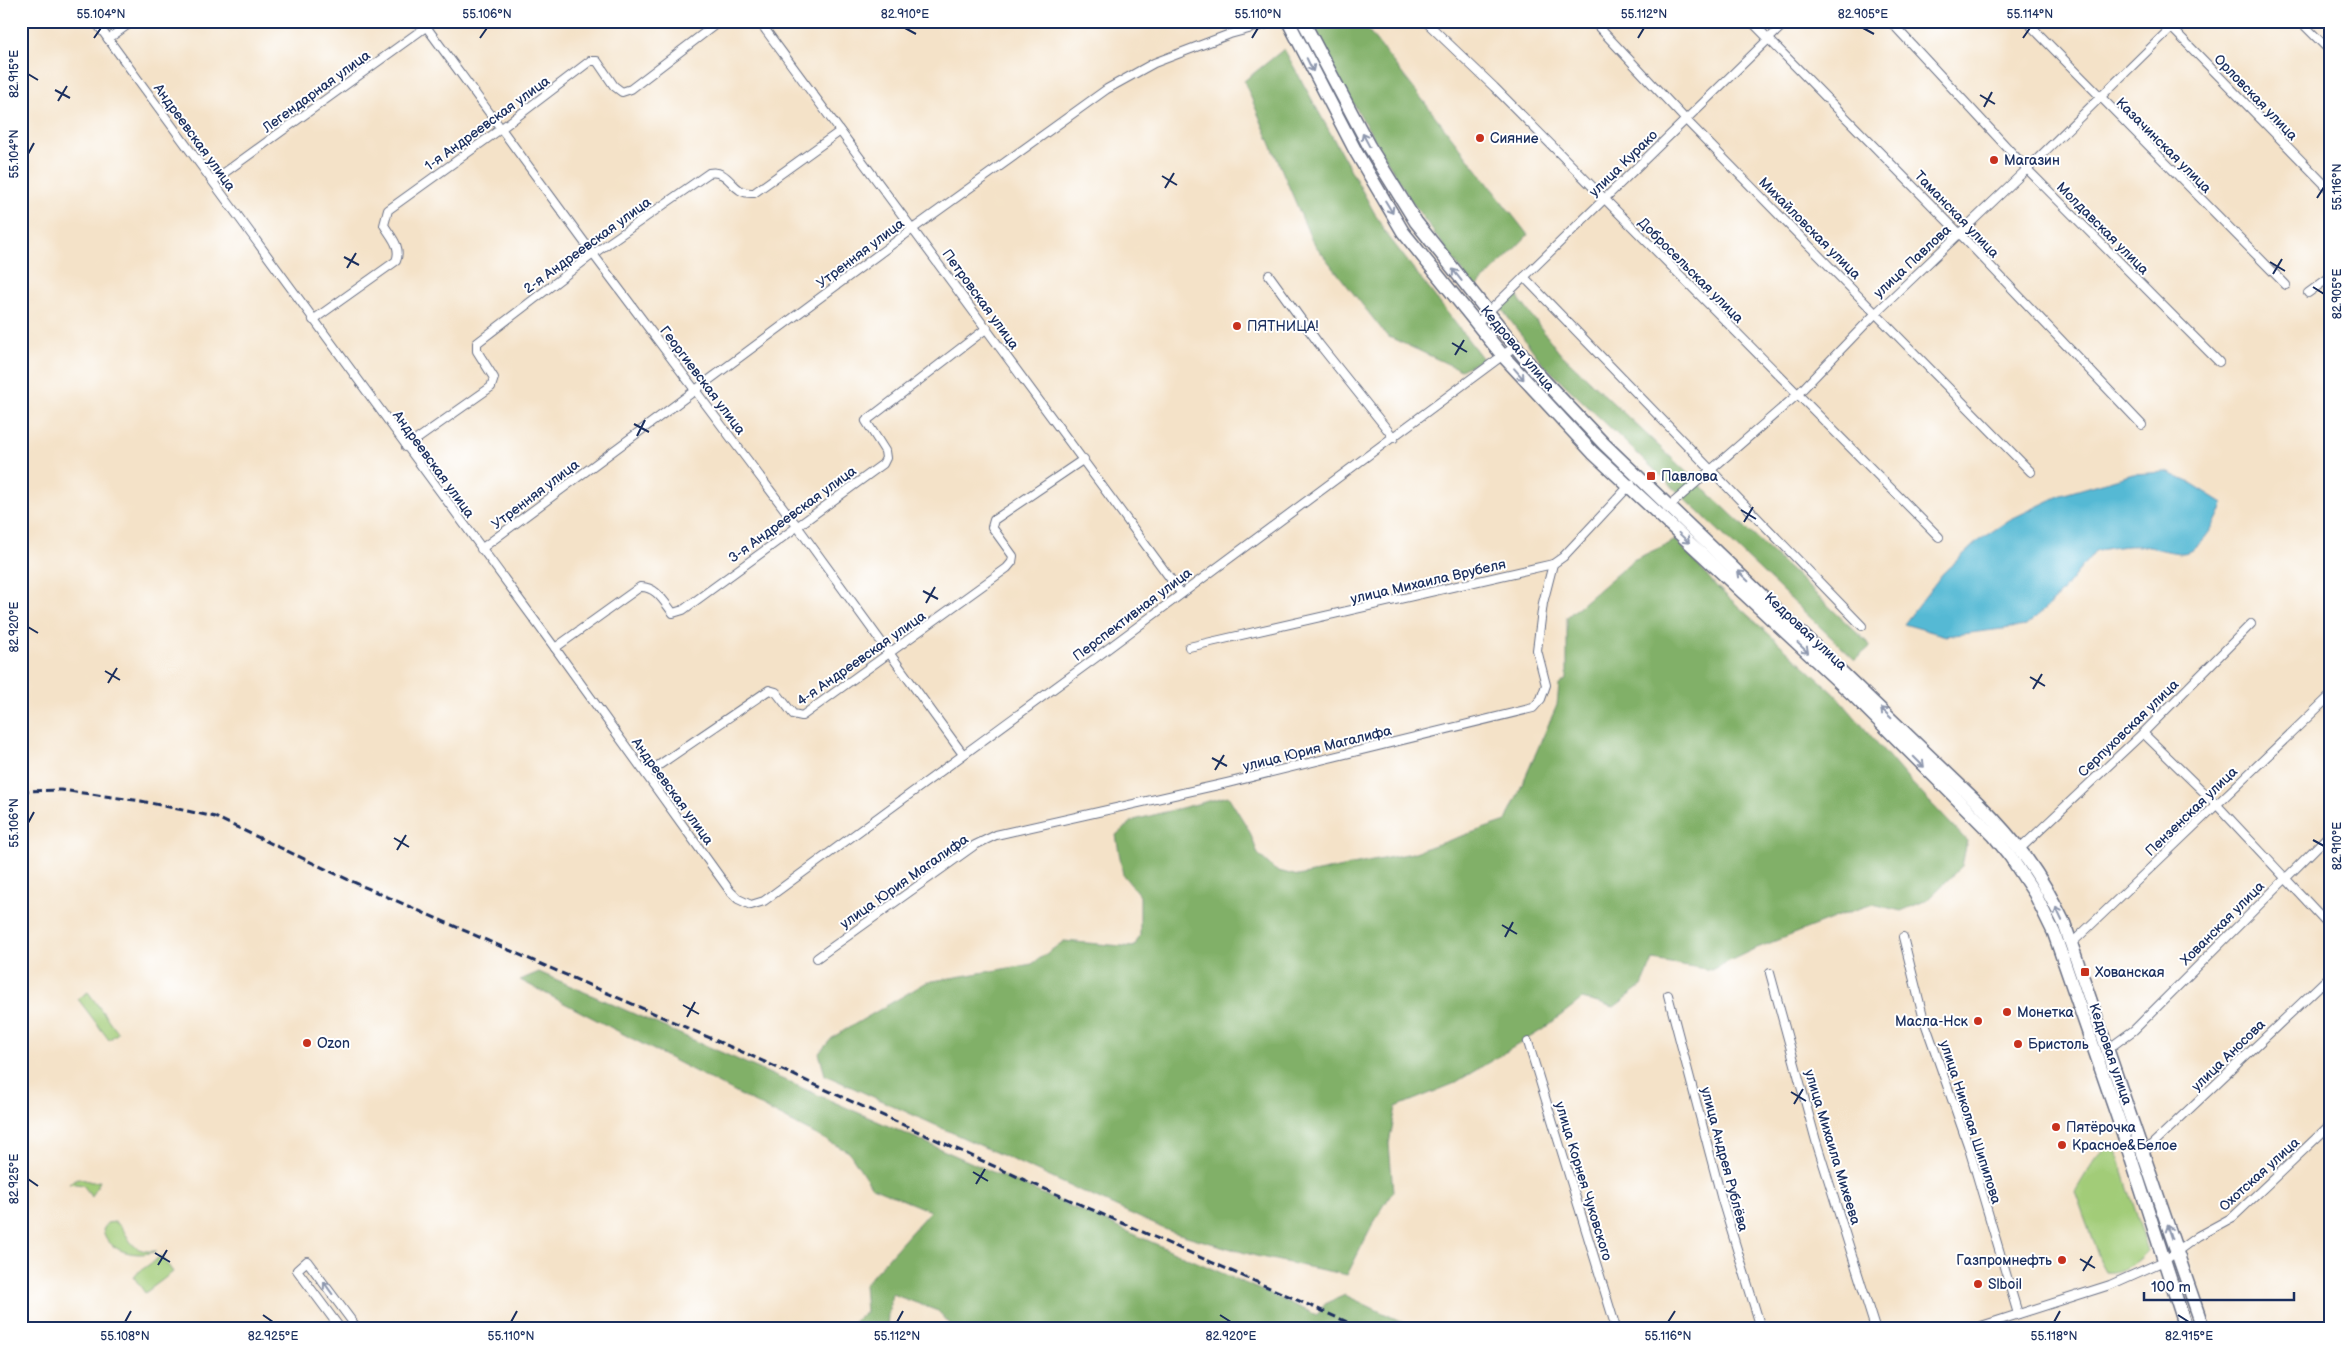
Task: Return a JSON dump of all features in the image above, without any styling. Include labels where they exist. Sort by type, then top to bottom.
[{"type":"main road","name":"Кедровая улица","points":[[1288,21],[1356,152],[1404,232],[1503,356],[1593,453],[1852,694],[1994,836],[2010,856],[2034,894],[2054,933],[2115,1109],[2186,1328]]},
{"type":"main road","name":"Кедровая улица","points":[[1303,21],[1369,146],[1416,222],[1514,347],[1598,438],[1978,803],[2020,848],[2042,880],[2064,923],[2203,1328]]},
{"type":"street","name":"Андреевская улица","points":[[95,21],[555,648],[730,891],[738,899],[751,904],[764,900]]},
{"type":"street","points":[[108,39],[133,21]]},
{"type":"street","name":"Легендарная улица","points":[[212,181],[424,24],[434,21]]},
{"type":"street","name":"1-я Андреевская улица","points":[[313,320],[396,261],[399,254],[398,248],[384,225],[388,210],[502,128],[590,61],[597,61],[614,86],[622,92],[631,89],[720,21]]},
{"type":"street","name":"Петровская улица","points":[[759,21],[839,132],[914,228],[1181,593]]},
{"type":"street","name":"Утренняя улица","points":[[482,549],[914,228],[1107,89],[1154,63],[1230,34],[1278,21]]},
{"type":"street","name":"Добросельская улица","points":[[1425,21],[1494,87],[1939,537]]},
{"type":"street","name":"Михайловская улица","points":[[1593,21],[1686,120],[2031,472]]},
{"type":"street","name":"Таманская улица","points":[[1751,21],[1959,233],[2142,426]]},
{"type":"street","name":"улица Курако","points":[[1477,323],[1603,198],[1787,21]]},
{"type":"street","name":"Молдавская улица","points":[[1890,21],[2027,169],[2219,362]]},
{"type":"street","name":"Казачинская улица","points":[[2026,21],[2286,285]]},
{"type":"street","name":"Орловская улица","points":[[2165,21],[2330,190]]},
{"type":"street","name":"улица Павлова","points":[[1659,515],[1712,471],[1797,395],[1876,313],[2178,21]]},
{"type":"street","points":[[2300,21],[2330,52]]},
{"type":"street","name":"Георгиевская улица","points":[[424,24],[891,653],[962,753]]},
{"type":"street","name":"2-я Андреевская улица","points":[[406,447],[491,387],[494,378],[477,351],[477,343],[593,254],[709,173],[718,172],[724,174],[737,190],[746,194],[754,194],[839,132]]},
{"type":"street","points":[[1269,275],[1319,344],[1394,438]]},
{"type":"street","points":[[1524,277],[1862,626]]},
{"type":"street","points":[[2308,294],[2330,277]]},
{"type":"street","name":"3-я Андреевская улица","points":[[555,648],[640,587],[648,587],[654,590],[673,613],[682,610],[882,464],[886,458],[885,451],[868,427],[866,421],[870,416],[987,328]]},
{"type":"street","name":"Перспективная улица","points":[[764,900],[1394,438],[1514,347]]},
{"type":"street","name":"4-я Андреевская улица","points":[[646,774],[769,690],[776,692],[793,714],[802,716],[891,653],[1007,568],[1012,562],[1013,556],[992,527],[994,520],[1084,459]]},
{"type":"street","name":"улица Михаила Врубеля","points":[[1189,647],[1553,564],[1563,557],[1639,478]]},
{"type":"street","name":"улица Юрия Магалифа","points":[[817,958],[975,845],[996,835],[1227,783],[1533,708],[1541,699],[1546,685],[1537,650],[1544,603],[1553,564]]},
{"type":"street","name":"Серпуховская улица","points":[[2020,848],[2143,733],[2251,624]]},
{"type":"street","name":"Пензенская улица","points":[[2071,944],[2330,696]]},
{"type":"street","points":[[2143,733],[2216,804],[2330,926]]},
{"type":"street","name":"Хованская улица","points":[[2108,1049],[2134,1030],[2285,876],[2330,834]]},
{"type":"street","name":"улица Николая Шипилова","points":[[1903,937],[1924,1020],[1968,1145],[1995,1244],[2018,1314]]},
{"type":"street","name":"улица Михаила Михеева","points":[[1770,973],[1816,1142],[1875,1328]]},
{"type":"street","name":"улица Аносова","points":[[2143,1153],[2330,976]]},
{"type":"street","name":"улица Андрея Рублёва","points":[[1668,995],[1722,1200],[1761,1328]]},
{"type":"street","name":"улица Корнея Чуковского","points":[[1528,1042],[1616,1328]]},
{"type":"street","name":"Охотская улица","points":[[1975,1328],[2110,1285],[2164,1261],[2198,1236],[2233,1217],[2330,1125]]},
{"type":"street","points":[[340,1328],[297,1270],[307,1261],[357,1328]]},
{"type":"green space","points":[[1204,21],[1240,21],[1209,31]]},
{"type":"green space","points":[[1312,21],[1361,21],[1528,235],[1475,289],[1409,198],[1339,79]]},
{"type":"green space","points":[[1284,49],[1385,232],[1483,359],[1461,370],[1387,336],[1312,241],[1244,81]]},
{"type":"green space","points":[[1514,292],[1558,351],[1871,646],[1855,660],[1543,364],[1501,308]]},
{"type":"green space","points":[[1676,540],[1717,587],[1836,695],[1907,778],[1967,841],[1962,866],[1927,900],[1901,911],[1873,904],[1752,950],[1711,970],[1653,960],[1642,986],[1614,1007],[1582,999],[1542,1030],[1453,1084],[1396,1107],[1389,1144],[1393,1191],[1373,1224],[1347,1275],[1256,1256],[1169,1231],[825,1075],[819,1053],[833,1037],[927,982],[1032,964],[1064,941],[1134,947],[1140,935],[1140,896],[1123,875],[1116,835],[1134,820],[1228,796],[1249,830],[1258,854],[1275,870],[1298,876],[1412,853],[1506,821],[1557,705],[1559,685],[1567,679],[1567,617],[1633,560]]},
{"type":"green space","points":[[539,972],[1317,1315],[1325,1304],[1345,1295],[1415,1328],[954,1328],[938,1311],[892,1294],[887,1328],[845,1328],[866,1312],[864,1285],[930,1211],[872,1187],[849,1152],[520,980]]},
{"type":"green space","points":[[88,992],[118,1033],[109,1040],[78,999]]},
{"type":"green space","points":[[2114,1144],[2148,1250],[2130,1266],[2117,1271],[2106,1272],[2100,1261],[2075,1192],[2098,1157],[2109,1146]]},
{"type":"green space","points":[[78,1178],[92,1182],[100,1181],[92,1197],[83,1185],[69,1183]]},
{"type":"green space","points":[[115,1222],[134,1246],[147,1251],[157,1251],[141,1254],[117,1249],[106,1238],[103,1230],[107,1223]]},
{"type":"green space","points":[[161,1256],[173,1272],[145,1293],[133,1276]]},
{"type":"water","points":[[2167,472],[2191,483],[2223,503],[2214,525],[2196,547],[2183,553],[2135,546],[2095,551],[2055,600],[2026,626],[1946,636],[1904,624],[1943,573],[1978,541],[2009,520],[2061,495],[2133,474]]},
{"type":"railway","points":[[21,791],[61,790],[141,801],[215,817],[351,881],[756,1058],[1029,1182],[1361,1328]]},
{"type":"place","name":"Сияние","points":[[1480,138]]},
{"type":"place","name":"Магазин","points":[[1994,160]]},
{"type":"place","name":"ПЯТНИЦА!","points":[[1237,326]]},
{"type":"place","name":"Павлова","points":[[1651,476]]},
{"type":"place","name":"Хованская","points":[[2085,972]]},
{"type":"place","name":"Монетка","points":[[2007,1012]]},
{"type":"place","name":"Масла-Нск","points":[[1978,1021]]},
{"type":"place","name":"Ozon","points":[[307,1043]]},
{"type":"place","name":"Бристоль","points":[[2018,1044]]},
{"type":"place","name":"Пятёрочка","points":[[2056,1127]]},
{"type":"place","name":"Красное&Белое","points":[[2062,1145]]},
{"type":"place","name":"Газпромнефть","points":[[2062,1260]]},
{"type":"place","name":"Slboil","points":[[1978,1284]]}]
